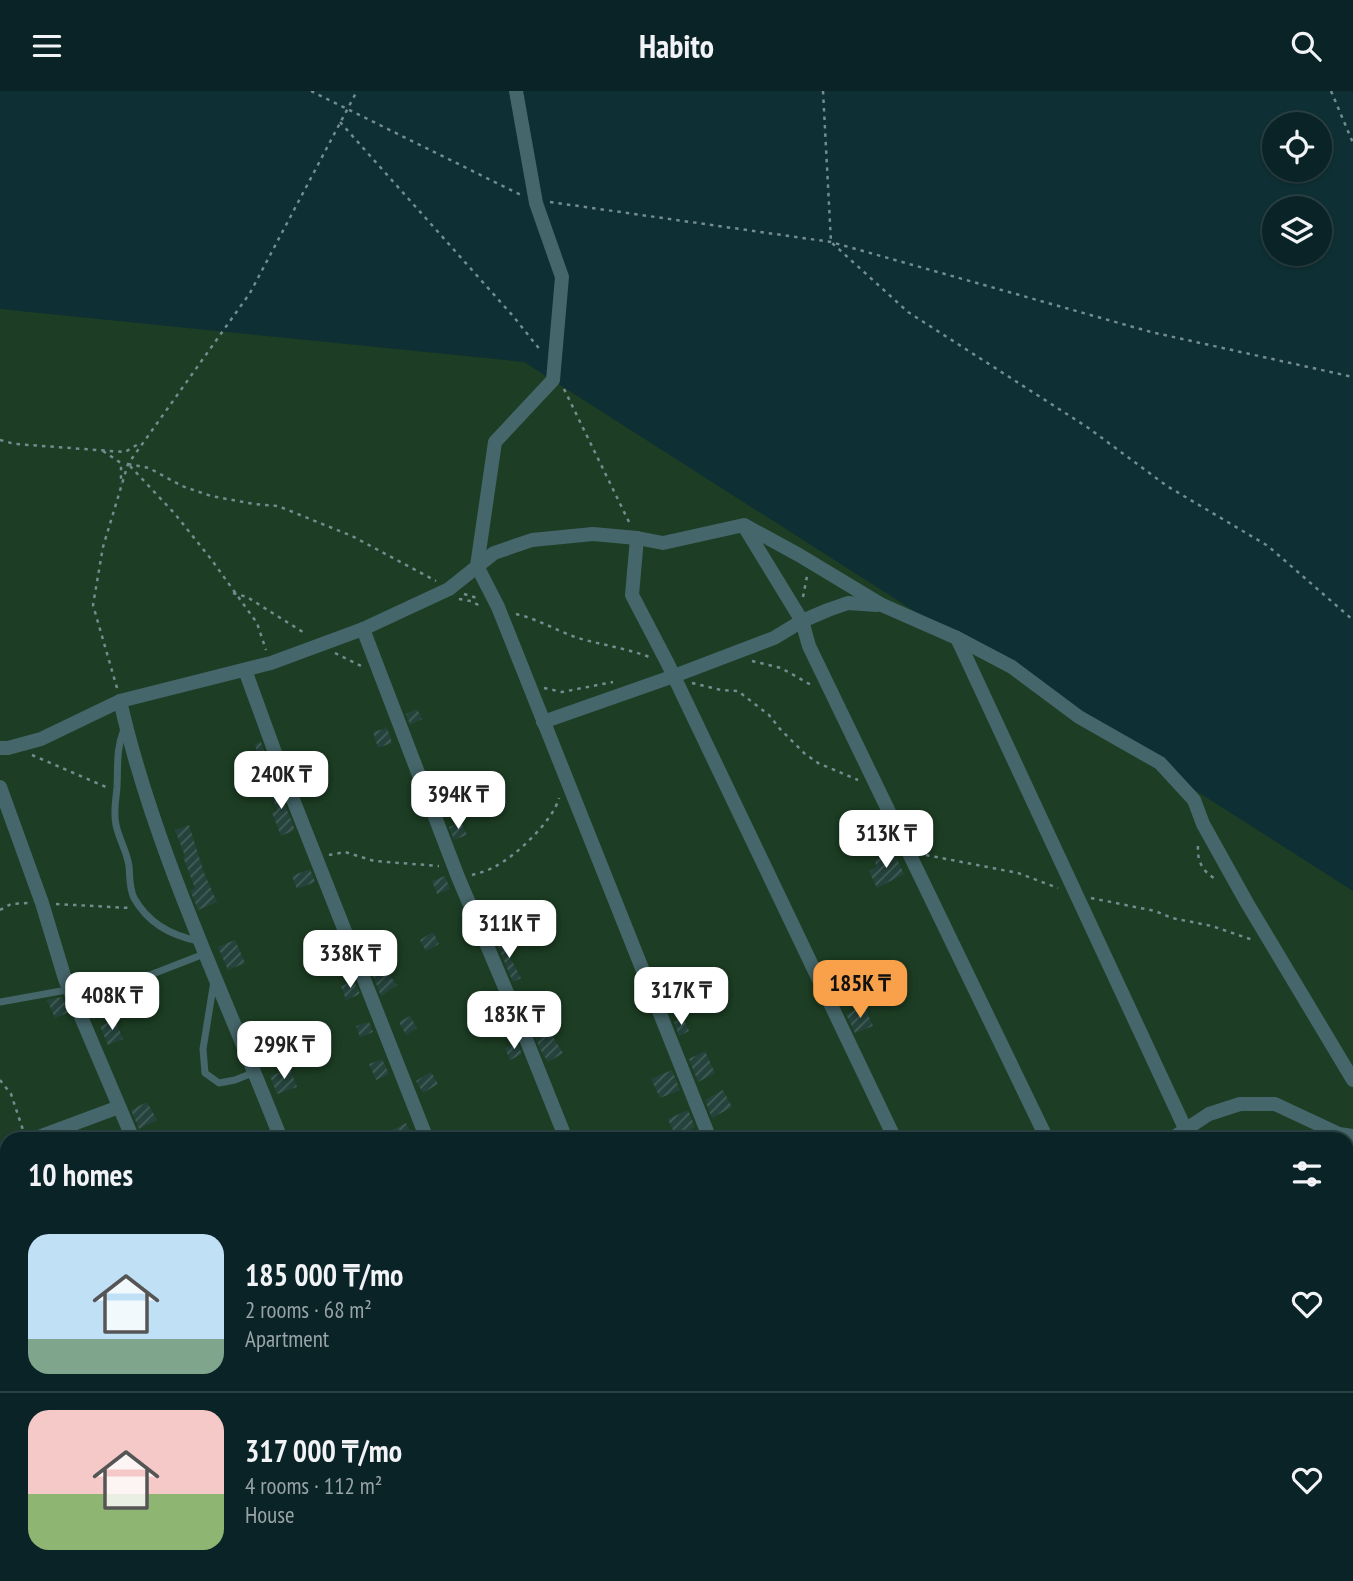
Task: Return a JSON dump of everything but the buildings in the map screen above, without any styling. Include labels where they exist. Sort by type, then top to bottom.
[{"type":"street","points":[[516,91],[536,203],[562,277],[553,380],[495,442],[477,566],[498,607],[707,1132]]},
{"type":"street","points":[[744,525],[802,621],[809,646],[1044,1132]]},
{"type":"street","points":[[0,747],[8,748],[41,739],[120,701],[271,663],[453,594],[477,566],[494,553],[532,540],[593,534],[663,543],[744,525],[882,605],[1012,667],[1079,717],[1160,764],[1194,800],[1203,824],[1247,903],[1353,1080]]},
{"type":"street","points":[[636,538],[632,595],[671,670],[892,1132]]},
{"type":"street","points":[[543,722],[671,670],[774,638],[802,621],[848,603],[882,605]]},
{"type":"street","points":[[363,629],[456,871],[563,1132]]},
{"type":"street","points":[[957,639],[1187,1132]]},
{"type":"street","points":[[245,670],[423,1132]]},
{"type":"street","points":[[120,701],[137,770],[203,947],[278,1132]]},
{"type":"street","points":[[0,787],[70,988],[130,1132]]},
{"type":"street","points":[[1191,1132],[1209,1114],[1240,1104],[1275,1104],[1336,1132]]},
{"type":"street","points":[[52,1132],[120,1107]]},
{"type":"lane","points":[[126,725],[116,758],[117,788],[114,809],[116,826],[129,864],[134,898],[158,925],[203,947]]},
{"type":"lane","points":[[0,1002],[149,975],[203,947]]},
{"type":"lane","points":[[215,977],[203,1049],[205,1073],[219,1083],[255,1072]]},
{"type":"path","points":[[311,91],[536,203],[550,202],[831,242],[1151,332],[1353,377]]},
{"type":"path","points":[[120,701],[93,605],[103,547],[128,464],[250,293],[356,91]]},
{"type":"path","points":[[822,91],[831,242],[908,312],[1087,427],[1167,486],[1268,546],[1353,620]]},
{"type":"path","points":[[1331,91],[1353,143]]},
{"type":"path","points":[[340,122],[513,316],[554,367],[636,538]]},
{"type":"path","points":[[0,440],[15,444],[125,452],[143,441]]},
{"type":"path","points":[[102,450],[121,463],[121,488]]},
{"type":"path","points":[[128,464],[149,468],[182,486],[211,496],[254,505],[278,506],[380,550],[453,594],[481,607]]},
{"type":"path","points":[[128,464],[174,513],[257,623],[271,663]]},
{"type":"path","points":[[802,621],[802,598],[809,561]]},
{"type":"path","points":[[453,594],[532,618],[577,638],[633,651],[698,686],[738,691],[769,715],[780,729],[818,763],[849,778],[875,784]]},
{"type":"path","points":[[750,660],[781,668],[813,686]]},
{"type":"path","points":[[524,674],[539,686],[562,692],[618,680]]},
{"type":"path","points":[[31,755],[88,781],[117,788]]},
{"type":"path","points":[[316,858],[345,852],[374,861],[437,866],[473,875],[495,867],[543,826],[557,805],[564,775]]},
{"type":"path","points":[[0,910],[11,904],[42,903],[144,909]]},
{"type":"path","points":[[0,1080],[11,1094],[24,1132]]},
{"type":"green space","points":[[0,309],[524,362],[1353,891],[1353,1132],[0,1132]]}]
